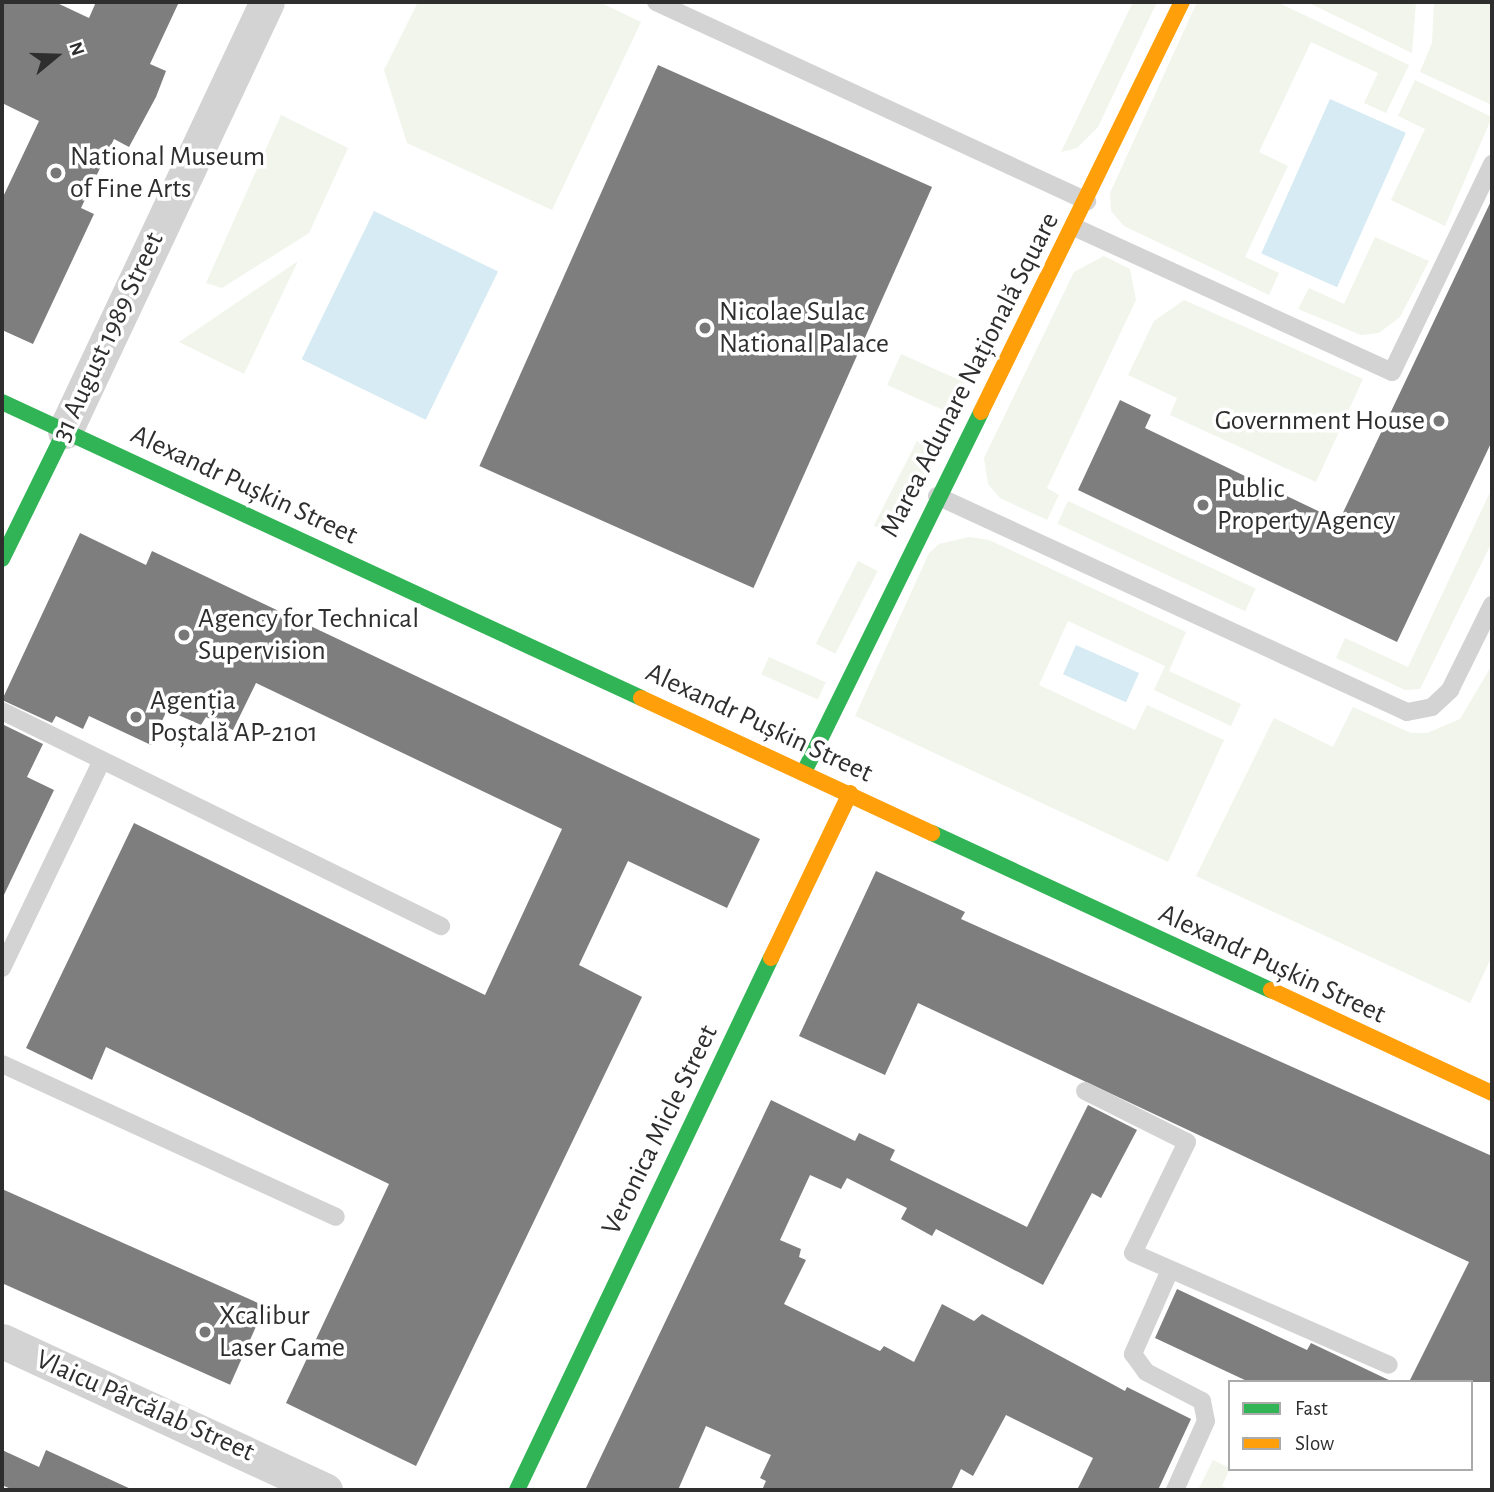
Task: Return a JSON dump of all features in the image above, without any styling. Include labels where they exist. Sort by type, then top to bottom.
[{"type":"street","name":"31 August 1989 Street","points":[[2,559],[267,2]]},
{"type":"street","name":"Marea Adunare Națională Square","points":[[804,772],[937,496],[1087,201],[1182,2]]},
{"type":"street","name":"Alexandr Pușkin Street","points":[[2,402],[1492,1093]]},
{"type":"street","name":"Veronica Micle Street","points":[[517,1490],[850,793]]},
{"type":"street","name":"Vlaicu Pârcălab Street","points":[[2,1341],[326,1490]]},
{"type":"lane","points":[[656,2],[1087,201]]},
{"type":"lane","points":[[1074,227],[1392,372],[1492,164]]},
{"type":"lane","points":[[937,496],[1407,712],[1432,707],[1450,690],[1492,605]]},
{"type":"lane","points":[[2,711],[101,762],[441,926]]},
{"type":"lane","points":[[2,968],[101,762]]},
{"type":"lane","points":[[2,1064],[337,1217]]},
{"type":"lane","points":[[1085,1091],[1187,1142],[1133,1253],[1389,1366]]},
{"type":"lane","points":[[1170,1270],[1133,1354],[1146,1372],[1202,1401],[1206,1422],[1175,1490]]},
{"type":"shaded area","points":[[418,2],[599,2],[641,22],[552,210],[407,143],[384,70]]},
{"type":"shaded area","points":[[1133,2],[1157,2],[1098,127],[1077,148],[1061,152]]},
{"type":"shaded area","points":[[1197,2],[1277,2],[1409,65],[1386,113],[1364,103],[1378,73],[1311,42],[1259,152],[1288,166],[1245,257],[1279,273],[1269,295],[1124,226],[1111,211],[1110,193]]},
{"type":"shaded area","points":[[1307,2],[1416,2],[1412,53]]},
{"type":"shaded area","points":[[1434,2],[1492,2],[1492,105],[1420,72],[1432,43]]},
{"type":"shaded area","points":[[1415,80],[1492,117],[1445,226],[1391,200],[1425,129],[1398,116]]},
{"type":"shaded area","points":[[281,115],[348,148],[309,233],[222,288],[206,283]]},
{"type":"shaded area","points":[[1375,237],[1429,261],[1400,317],[1379,333],[1361,335],[1298,309],[1309,288],[1344,304]]},
{"type":"shaded area","points":[[1104,256],[1130,269],[1136,300],[1047,488],[1059,495],[1047,520],[1000,498],[988,484],[984,458],[1074,272]]},
{"type":"shaded area","points":[[298,261],[244,374],[179,342]]},
{"type":"shaded area","points":[[1184,300],[1363,379],[1316,482],[1170,415],[1177,398],[1128,375],[1154,321]]},
{"type":"shaded area","points":[[901,354],[965,382],[951,414],[887,385]]},
{"type":"shaded area","points":[[917,441],[937,451],[893,536],[874,526]]},
{"type":"shaded area","points":[[1492,488],[1492,542],[1420,689],[1405,690],[1336,658],[1345,638],[1408,667]]},
{"type":"shaded area","points":[[1068,501],[1256,588],[1245,611],[1057,524]]},
{"type":"shaded area","points":[[969,537],[989,540],[1186,632],[1169,671],[1241,704],[1231,726],[1154,690],[1165,666],[1068,621],[1039,685],[1135,730],[1147,705],[1224,740],[1168,862],[855,716],[929,553],[939,544]]},
{"type":"shaded area","points":[[858,561],[878,571],[835,654],[816,644]]},
{"type":"shaded area","points":[[769,657],[826,682],[818,700],[761,674]]},
{"type":"shaded area","points":[[1492,665],[1492,956],[1470,1003],[1196,876],[1274,718],[1333,747],[1353,707],[1411,733],[1427,733],[1460,719]]},
{"type":"shaded area","points":[[1213,1460],[1228,1467],[1222,1486],[1231,1490],[1198,1490]]},
{"type":"water","points":[[1330,99],[1406,133],[1337,287],[1261,253]]},
{"type":"water","points":[[374,211],[498,271],[426,420],[302,359]]},
{"type":"water","points":[[1076,645],[1139,673],[1126,702],[1063,674]]},
{"type":"building","name":"National Museum of Fine Arts","points":[[2,2],[55,2],[89,18],[96,2],[179,2],[150,64],[166,71],[156,97],[129,147],[114,139],[81,208],[94,214],[33,344],[2,330],[2,199],[39,121],[2,103]]},
{"type":"building","name":"Nicolae Sulac National Palace","points":[[658,65],[932,187],[754,588],[479,466]]},
{"type":"building","name":"Government House","points":[[1492,199],[1492,441],[1397,642],[1078,490],[1120,400],[1151,415],[1145,428],[1339,521]]},
{"type":"building","points":[[80,533],[146,565],[152,551],[760,839],[727,908],[628,861],[579,965],[642,997],[416,1466],[286,1403],[389,1184],[106,1047],[92,1080],[26,1048],[134,823],[485,995],[562,829],[256,683],[233,730],[206,717],[201,725],[167,710],[151,745],[89,716],[83,729],[56,716],[52,723],[2,700]]},
{"type":"building","points":[[2,724],[43,744],[27,777],[54,790],[2,899]]},
{"type":"building","points":[[876,871],[965,912],[961,919],[1492,1156],[1492,1382],[1410,1380],[1469,1262],[918,1003],[885,1075],[799,1036]]},
{"type":"building","points":[[771,1100],[855,1141],[859,1133],[895,1150],[890,1160],[1027,1227],[1088,1105],[1137,1130],[1101,1198],[1092,1193],[1043,1285],[936,1229],[932,1236],[901,1219],[907,1208],[847,1178],[841,1189],[810,1175],[780,1240],[801,1249],[799,1257],[806,1260],[784,1304],[880,1351],[884,1346],[914,1362],[942,1304],[974,1321],[982,1314],[1125,1391],[1127,1387],[1191,1419],[1158,1490],[1077,1490],[1093,1458],[1006,1415],[973,1476],[961,1469],[951,1490],[762,1490],[766,1481],[760,1478],[771,1455],[706,1426],[678,1490],[585,1490]]},
{"type":"building","points":[[2,1189],[265,1306],[230,1385],[2,1283]]},
{"type":"building","points":[[1177,1289],[1307,1350],[1311,1343],[1389,1380],[1245,1380],[1155,1338]]},
{"type":"building","points":[[2,1450],[39,1467],[46,1450],[133,1490],[13,1490],[2,1485]]},
{"type":"traffic: fast","points":[[2,402],[641,698]]},
{"type":"traffic: fast","points":[[804,772],[981,412]]},
{"type":"traffic: fast","points":[[2,559],[65,431]]},
{"type":"traffic: fast","points":[[932,833],[1271,990]]},
{"type":"traffic: fast","points":[[517,1490],[771,958]]},
{"type":"traffic: slow","points":[[981,412],[1182,2]]},
{"type":"traffic: slow","points":[[641,698],[932,833]]},
{"type":"traffic: slow","points":[[771,958],[850,793]]},
{"type":"traffic: slow","points":[[1271,990],[1492,1093]]},
{"type":"place","name":"National Museum of Fine Arts","points":[[56,173]]},
{"type":"place","name":"Nicolae Sulac National Palace","points":[[705,328]]},
{"type":"place","name":"Government House","points":[[1439,421]]},
{"type":"place","name":"Public Property Agency","points":[[1203,505]]},
{"type":"place","name":"Agency for Technical Supervision","points":[[184,635]]},
{"type":"place","name":"Agenția Poștală AP-2101","points":[[136,717]]},
{"type":"place","name":"Xcalibur Laser Game","points":[[205,1332]]}]
